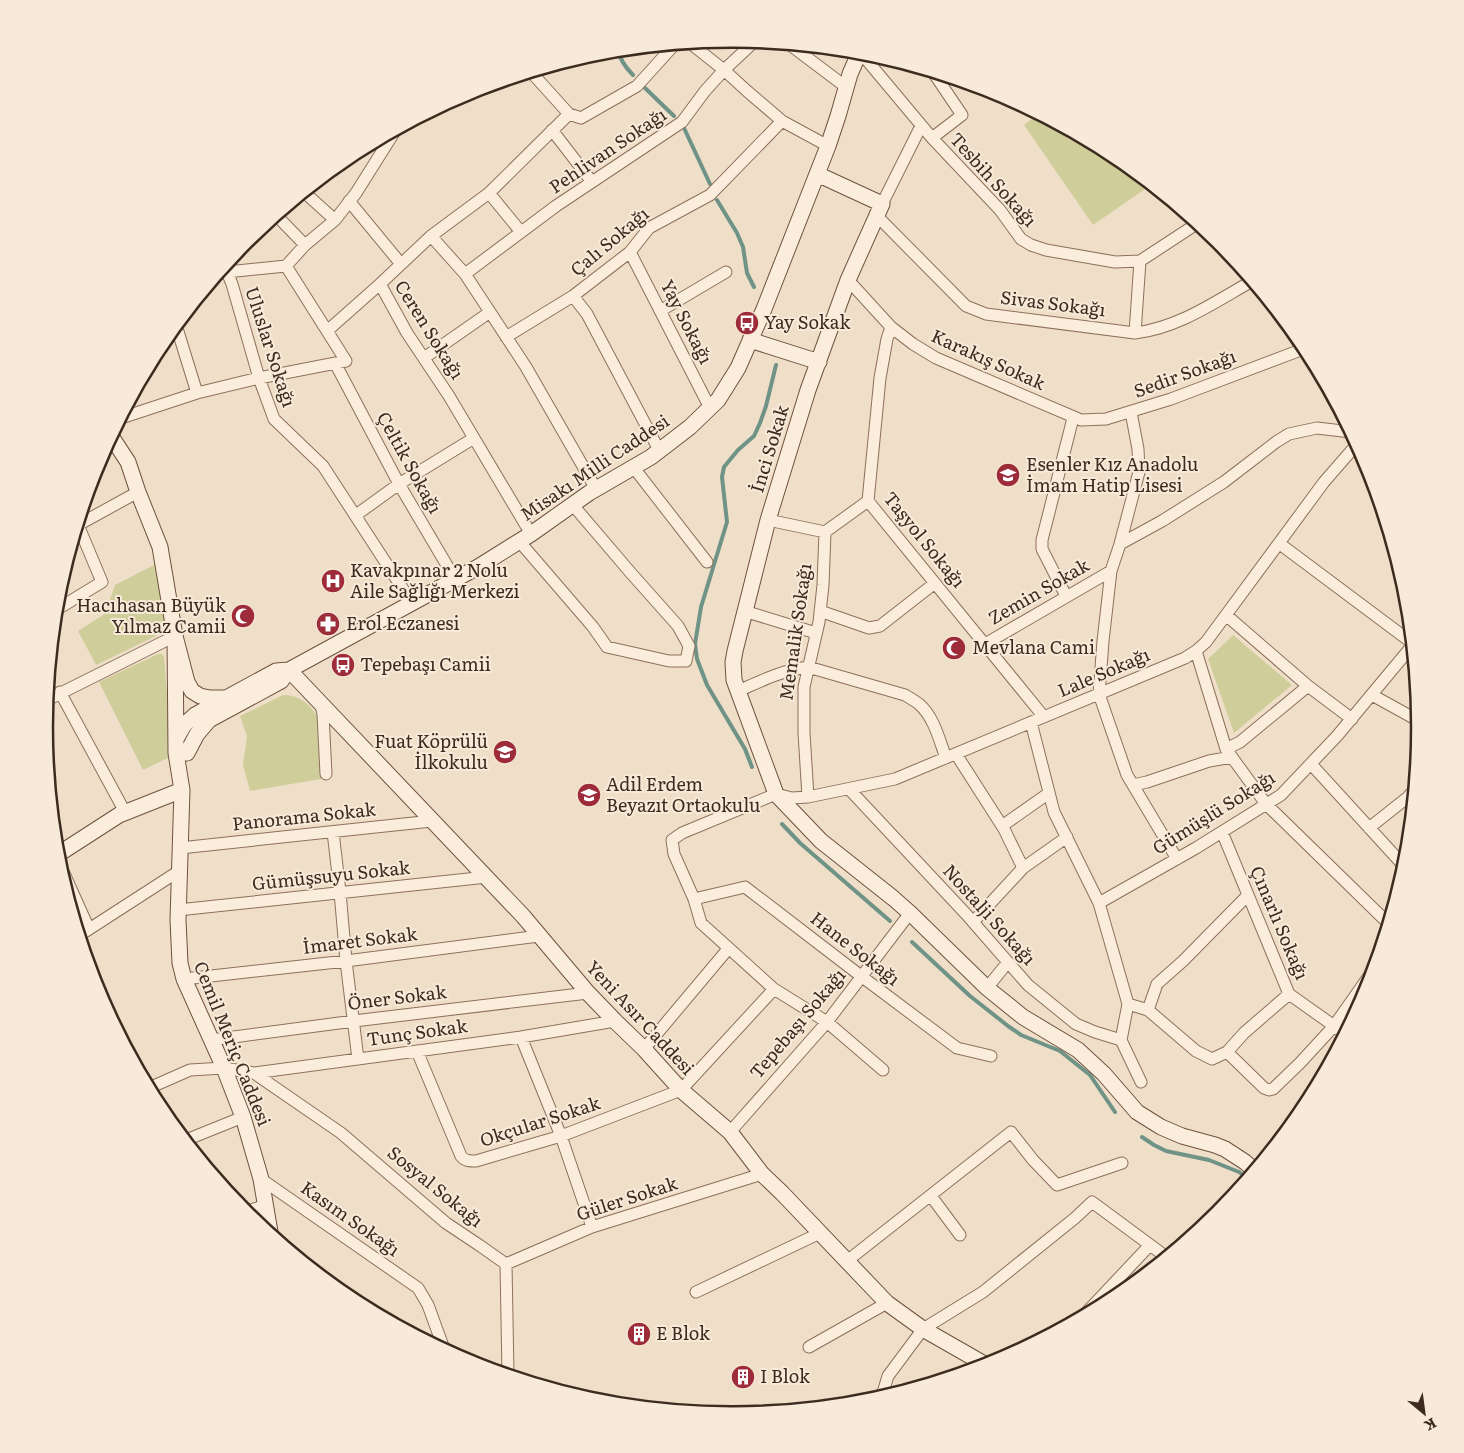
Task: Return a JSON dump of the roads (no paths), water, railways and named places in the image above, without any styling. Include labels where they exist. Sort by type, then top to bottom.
[{"type":"street","name":"Pehlivan Sokağı","points":[[465,274],[556,206],[682,122],[705,91],[747,48]]},
{"type":"street","points":[[697,49],[782,121],[828,146]]},
{"type":"street","points":[[539,76],[569,114],[580,118],[637,86],[669,51]]},
{"type":"street","points":[[798,51],[846,87]]},
{"type":"street","name":"Misakı Milli Caddesi","points":[[176,739],[189,718],[276,671],[289,670],[478,567],[572,504],[634,468],[690,427],[710,408],[722,395],[734,376],[750,340],[828,146],[850,74],[857,60]]},
{"type":"street","name":"Tesbih Sokağı","points":[[868,62],[921,126],[1000,210],[1021,238],[1031,245],[1046,250],[1114,262],[1140,261]]},
{"type":"street","points":[[932,138],[962,115],[939,81]]},
{"type":"street","name":"Ceren Sokağı","points":[[569,114],[489,194],[430,236],[380,284],[407,333],[449,396],[474,438],[525,537],[606,647],[669,661],[686,661],[689,646],[678,626],[572,504]]},
{"type":"street","name":"Çalı Sokağı","points":[[659,450],[587,314],[572,296],[630,252],[649,228],[710,195],[782,121]]},
{"type":"street","name":"İnci Sokak","points":[[776,794],[734,680],[733,662],[744,611],[768,520],[818,362],[848,280],[921,126]]},
{"type":"street","points":[[552,130],[592,182]]},
{"type":"street","points":[[231,270],[286,266],[305,245],[335,220],[389,140]]},
{"type":"street","name":"Sivas Sokağı","points":[[817,174],[880,210],[966,306],[986,314],[1135,332],[1152,331],[1190,316],[1246,284]]},
{"type":"street","points":[[489,194],[521,232]]},
{"type":"street","points":[[309,196],[335,220]]},
{"type":"street","points":[[349,201],[401,264]]},
{"type":"street","points":[[280,219],[305,245]]},
{"type":"street","points":[[1135,332],[1140,261],[1192,227]]},
{"type":"street","points":[[430,236],[465,274],[490,312],[526,368],[596,489]]},
{"type":"street","name":"Yay Sokağı","points":[[630,252],[710,408]]},
{"type":"street","name":"Çeltik Sokağı","points":[[286,266],[327,331],[399,484],[455,579]]},
{"type":"street","points":[[660,310],[726,272]]},
{"type":"street","name":"Uluslar Sokağı","points":[[227,274],[232,284],[259,378],[274,419],[323,466],[412,603]]},
{"type":"street","points":[[848,280],[891,328]]},
{"type":"street","points":[[327,331],[380,284]]},
{"type":"street","points":[[506,338],[572,296]]},
{"type":"street","points":[[424,358],[490,312]]},
{"type":"street","name":"Karakış Sokak","points":[[891,328],[936,358],[1073,418]]},
{"type":"street","name":"Taşyol Sokağı","points":[[891,328],[887,339],[880,378],[868,501],[1044,717]]},
{"type":"street","points":[[178,333],[197,393]]},
{"type":"street","points":[[750,340],[818,362]]},
{"type":"street","name":"Sedir Sokağı","points":[[1073,418],[1081,420],[1106,418],[1132,412],[1298,351]]},
{"type":"street","points":[[129,415],[197,393],[259,378],[341,362]]},
{"type":"street","points":[[1132,412],[1138,449],[1139,472],[1120,544],[1111,570],[1104,631],[1100,694],[1127,775],[1177,859]]},
{"type":"street","points":[[1066,596],[1042,549],[1042,540],[1073,418]]},
{"type":"street","points":[[1120,544],[1162,521],[1224,482],[1289,434],[1317,428],[1343,431]]},
{"type":"street","points":[[356,515],[399,484],[474,438]]},
{"type":"street","points":[[116,443],[128,462],[160,547],[175,636],[187,682],[192,691],[205,697],[227,698]]},
{"type":"street","name":"Lale Sokağı","points":[[776,794],[792,798],[808,798],[895,779],[1185,658],[1206,642],[1324,482],[1352,450]]},
{"type":"street","points":[[634,468],[707,562]]},
{"type":"street","points":[[85,521],[138,492]]},
{"type":"street","points":[[768,520],[824,532],[868,501]]},
{"type":"street","name":"Memalik Sokağı","points":[[808,798],[803,708],[804,687],[820,611],[823,586],[824,532]]},
{"type":"street","points":[[64,605],[102,582],[81,533]]},
{"type":"street","points":[[1280,544],[1405,639]]},
{"type":"street","name":"Zemin Sokak","points":[[985,644],[1111,570]]},
{"type":"street","points":[[820,611],[869,628],[880,626],[935,583]]},
{"type":"street","points":[[744,611],[816,633]]},
{"type":"street","points":[[1226,615],[1308,686],[1352,719]]},
{"type":"street","points":[[54,696],[175,636]]},
{"type":"street","name":"Cemil Meriç Caddesi","points":[[175,636],[176,753],[182,790],[178,910],[179,954],[184,979],[224,1068],[243,1117],[261,1179],[269,1223]]},
{"type":"street","points":[[1196,651],[1229,753],[1266,804],[1383,918]]},
{"type":"street","name":"Gümüşlü Sokağı","points":[[1099,903],[1177,859],[1281,795],[1352,719],[1406,651]]},
{"type":"street","points":[[65,852],[119,814],[182,790],[188,753],[189,718],[182,663]]},
{"type":"street","points":[[738,691],[777,674],[796,668],[808,667],[906,695],[919,704],[926,712],[951,756],[1002,826],[1024,868]]},
{"type":"street","name":"Misakı Milli Caddesi","points":[[188,753],[197,734],[209,720],[281,681],[289,670]]},
{"type":"street","name":"Yeni Asır Caddesi","points":[[289,670],[487,877],[588,993],[644,1049],[681,1090],[730,1132],[762,1174],[782,1192],[887,1303],[923,1329],[976,1360]]},
{"type":"street","points":[[1133,785],[1147,782],[1229,753],[1308,686]]},
{"type":"street","points":[[175,687],[179,706],[189,718],[209,720]]},
{"type":"street","points":[[60,692],[125,812]]},
{"type":"street","points":[[1372,695],[1411,716]]},
{"type":"street","points":[[321,705],[326,774]]},
{"type":"street","points":[[1031,722],[1054,812],[1099,903],[1128,1004],[1121,1040],[1141,1082]]},
{"type":"street","points":[[1311,764],[1398,859]]},
{"type":"street","name":"Nostalji Sokağı","points":[[849,789],[973,922],[1028,985],[1076,1024],[1121,1040]]},
{"type":"street","points":[[1002,826],[1049,793]]},
{"type":"street","points":[[883,1070],[827,1022],[774,989],[701,923],[694,898],[674,854],[672,840],[682,833],[776,794],[821,841],[910,913],[987,988],[1023,1017],[1078,1050],[1104,1074],[1136,1112],[1161,1127],[1182,1136],[1214,1144],[1249,1166]]},
{"type":"street","points":[[1369,828],[1407,798]]},
{"type":"street","name":"Panorama Sokak","points":[[180,848],[432,820]]},
{"type":"street","points":[[333,832],[358,1059]]},
{"type":"street","name":"Çınarlı Sokağı","points":[[1222,832],[1289,994],[1339,1030]]},
{"type":"street","points":[[973,922],[1024,868],[1067,837]]},
{"type":"street","points":[[85,932],[179,871]]},
{"type":"street","name":"Gümüşsuyu Sokak","points":[[178,910],[487,877]]},
{"type":"street","name":"Hane Sokağı","points":[[694,898],[745,887],[957,1048],[991,1056]]},
{"type":"street","points":[[1148,1010],[1157,984],[1183,961],[1248,895]]},
{"type":"street","name":"Tepebaşı Sokağı","points":[[730,1132],[827,1022],[910,913]]},
{"type":"street","name":"İmaret Sokak","points":[[184,979],[346,961],[539,936]]},
{"type":"street","points":[[644,1049],[728,949]]},
{"type":"street","points":[[987,988],[1008,962]]},
{"type":"street","points":[[681,1090],[774,989]]},
{"type":"street","name":"Öner Sokak","points":[[211,1040],[588,993]]},
{"type":"street","points":[[1128,1004],[1148,1010],[1196,1051],[1212,1059],[1227,1052],[1244,1033],[1289,994]]},
{"type":"street","points":[[1227,1052],[1264,1088],[1273,1089],[1334,1026],[1354,998]]},
{"type":"street","name":"Tunç Sokak","points":[[156,1085],[190,1070],[224,1068],[254,1073],[521,1037],[615,1021]]},
{"type":"street","points":[[521,1037],[561,1136],[592,1227]]},
{"type":"street","name":"Okçular Sokak","points":[[417,1051],[461,1156],[468,1162],[561,1136],[681,1090]]},
{"type":"street","name":"Sosyal Sokağı","points":[[254,1073],[341,1133],[446,1223],[506,1264]]},
{"type":"street","points":[[191,1138],[243,1117]]},
{"type":"street","points":[[848,1261],[1011,1132],[1033,1160],[1057,1184],[1122,1163]]},
{"type":"street","name":"Güler Sokak","points":[[506,1264],[592,1227],[762,1174]]},
{"type":"street","name":"Kasım Sokağı","points":[[261,1179],[418,1288],[428,1306],[434,1336]]},
{"type":"street","points":[[931,1196],[960,1235]]},
{"type":"street","points":[[885,1387],[888,1376],[923,1329],[983,1292],[1075,1218],[1092,1202],[1160,1253]]},
{"type":"street","points":[[254,1209],[266,1205]]},
{"type":"street","points":[[696,1292],[820,1233]]},
{"type":"street","points":[[1101,1296],[1150,1245]]},
{"type":"street","points":[[506,1264],[508,1367]]},
{"type":"street","points":[[809,1347],[887,1303]]},
{"type":"waterway","points":[[620,57],[633,75]]},
{"type":"waterway","points":[[645,88],[674,116]]},
{"type":"waterway","points":[[684,128],[710,184]]},
{"type":"waterway","points":[[717,200],[737,233],[743,247],[747,273],[754,287]]},
{"type":"waterway","points":[[752,767],[745,749],[707,685],[697,659],[695,644],[701,607],[727,522],[722,477],[724,467],[738,450],[754,436],[766,406],[776,365]]},
{"type":"waterway","points":[[782,824],[800,843],[890,921]]},
{"type":"waterway","points":[[912,942],[970,996],[1008,1026],[1021,1035],[1060,1051],[1090,1075],[1115,1112]]},
{"type":"waterway","points":[[1142,1137],[1166,1151],[1209,1160],[1242,1174]]},
{"type":"place","name":"Yay Sokak","points":[[747,323]]},
{"type":"place","name":"Esenler Kız Anadolu İmam Hatip Lisesi","points":[[1008,475]]},
{"type":"place","name":"Kavakpınar 2 Nolu Aile Sağlığı Merkezi","points":[[333,581]]},
{"type":"place","name":"Hacıhasan Büyük Yılmaz Camii","points":[[243,616]]},
{"type":"place","name":"Erol Eczanesi","points":[[328,624]]},
{"type":"place","name":"Mevlana Cami","points":[[954,648]]},
{"type":"place","name":"Tepebaşı Camii","points":[[343,665]]},
{"type":"place","name":"Fuat Köprülü İlkokulu","points":[[505,752]]},
{"type":"place","name":"Adil Erdem Beyazıt Ortaokulu","points":[[589,795]]},
{"type":"place","name":"E Blok","points":[[639,1334]]},
{"type":"place","name":"I Blok","points":[[743,1377]]}]
